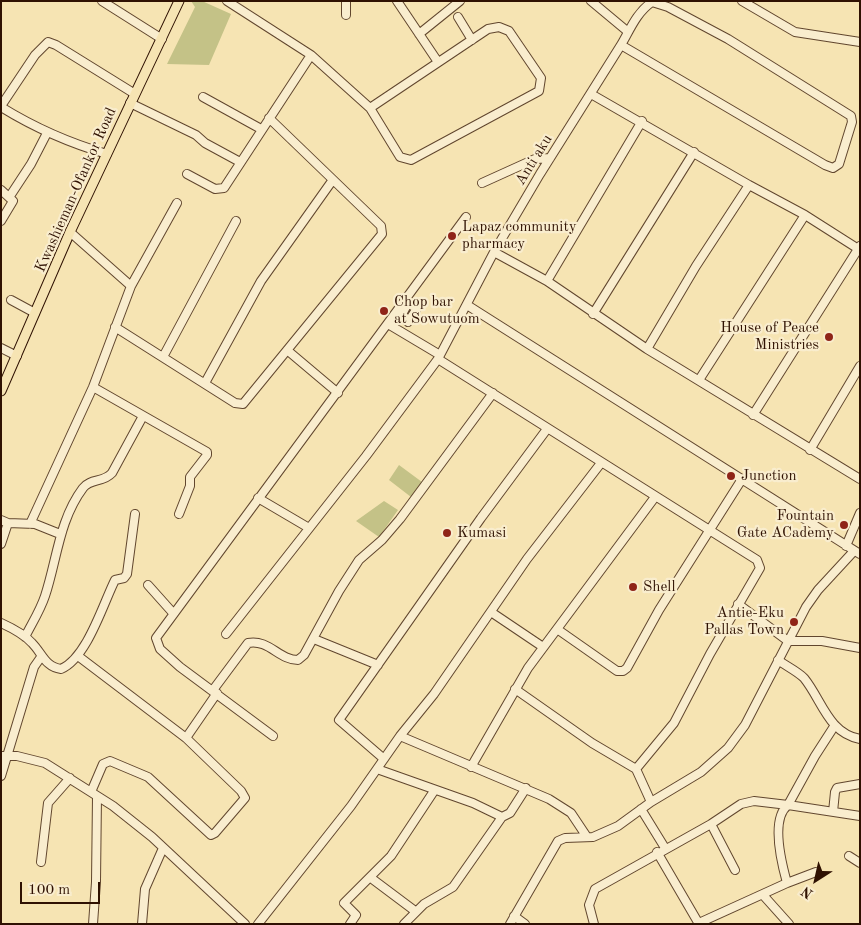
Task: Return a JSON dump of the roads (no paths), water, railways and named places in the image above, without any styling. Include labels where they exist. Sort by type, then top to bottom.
[{"type":"main road","name":"Kwashieman-Ofankor Road","points":[[1,391],[70,232],[179,1]]},
{"type":"street","points":[[102,1],[162,39]]},
{"type":"street","points":[[227,1],[312,55],[370,108],[400,157],[411,160],[539,91],[541,78],[509,31],[499,27],[488,29],[370,108]]},
{"type":"street","points":[[346,1],[346,15]]},
{"type":"street","points":[[396,1],[438,62]]},
{"type":"street","points":[[420,34],[460,1]]},
{"type":"street","points":[[591,1],[627,31],[652,2],[670,4],[851,116],[852,122],[840,164],[833,168],[825,165],[622,46]]},
{"type":"street","points":[[601,9],[606,1]]},
{"type":"street","points":[[742,1],[795,32],[860,42]]},
{"type":"street","points":[[458,17],[472,40]]},
{"type":"street","name":"Anti aku","points":[[226,634],[253,603],[439,357],[494,252],[550,158],[622,46],[627,31]]},
{"type":"street","points":[[107,154],[75,145],[47,133],[1,106],[34,55],[48,42],[56,45],[135,94]]},
{"type":"street","points":[[187,174],[220,190],[224,188],[261,129],[312,55]]},
{"type":"street","points":[[591,94],[642,121],[859,248],[753,415]]},
{"type":"street","points":[[202,98],[261,129]]},
{"type":"street","points":[[130,103],[196,135],[205,143],[240,162]]},
{"type":"street","points":[[115,327],[235,403],[243,404],[382,232],[381,226],[332,181],[269,118]]},
{"type":"street","points":[[547,280],[642,121]]},
{"type":"street","points":[[10,196],[31,164],[47,133]]},
{"type":"street","points":[[594,314],[694,152]]},
{"type":"street","points":[[482,183],[535,159],[550,158]]},
{"type":"street","points":[[205,383],[261,281],[332,181]]},
{"type":"street","points":[[647,348],[696,266],[749,185]]},
{"type":"street","points":[[1,190],[10,196],[13,201],[11,208],[1,221]]},
{"type":"street","points":[[30,524],[92,387],[132,286],[177,203]]},
{"type":"street","points":[[699,380],[805,215]]},
{"type":"street","points":[[273,736],[180,667],[157,644],[156,638],[466,217]]},
{"type":"street","points":[[163,357],[236,221]]},
{"type":"street","points":[[70,232],[132,286]]},
{"type":"street","points":[[494,252],[547,280],[594,314],[647,348],[753,415],[860,479]]},
{"type":"street","points":[[12,300],[36,313]]},
{"type":"street","points":[[466,305],[857,553],[818,590],[806,607],[745,725],[728,748],[701,772],[651,802],[612,829],[599,835],[558,841],[510,924]]},
{"type":"street","points":[[388,324],[547,429],[757,560],[760,564],[760,568],[738,604],[674,723],[636,768]]},
{"type":"street","points":[[1,348],[17,356]]},
{"type":"street","points":[[287,350],[338,392]]},
{"type":"street","points":[[810,450],[860,366]]},
{"type":"street","points":[[92,387],[207,452],[207,455],[190,477],[190,486],[179,514]]},
{"type":"street","points":[[186,738],[248,643],[261,642],[290,660],[298,660],[304,655],[339,591],[359,560],[382,540],[400,519],[492,393]]},
{"type":"street","points":[[25,637],[38,614],[46,594],[60,534],[82,490],[88,483],[105,479],[112,473],[143,416]]},
{"type":"street","points":[[384,759],[338,720],[481,518],[547,429]]},
{"type":"street","points":[[258,924],[434,694],[527,559],[601,463]]},
{"type":"street","points":[[557,629],[617,671],[623,671],[742,479]]},
{"type":"street","points":[[471,767],[515,689],[543,647],[655,497]]},
{"type":"street","points":[[258,498],[309,528]]},
{"type":"street","points":[[846,546],[860,513]]},
{"type":"street","points":[[1,623],[25,637],[33,644],[41,657],[52,666],[61,669],[78,656],[115,580],[124,578],[127,574],[135,514]]},
{"type":"street","points":[[1,544],[5,522],[30,524],[60,534]]},
{"type":"street","points":[[148,585],[173,613]]},
{"type":"street","points":[[738,604],[788,641],[822,641],[860,648]]},
{"type":"street","points":[[491,612],[543,647]]},
{"type":"street","points":[[314,639],[378,665]]},
{"type":"street","points":[[78,656],[186,738],[241,791],[245,798],[213,834],[206,832],[148,777],[110,761],[103,764],[94,794],[96,882],[93,924]]},
{"type":"street","points":[[1,776],[5,756],[34,667],[41,657]]},
{"type":"street","points":[[778,660],[802,676],[819,700],[823,712],[835,725],[846,735],[860,739]]},
{"type":"street","points":[[515,689],[592,743],[636,768],[651,802]]},
{"type":"street","points":[[787,884],[779,851],[778,837],[782,812],[835,725]]},
{"type":"street","points":[[400,736],[471,767],[526,788],[564,807],[571,813],[587,836]]},
{"type":"street","points":[[5,756],[16,756],[45,763],[130,818],[246,924]]},
{"type":"street","points":[[378,769],[434,791],[473,803],[502,817]]},
{"type":"street","points":[[41,862],[48,803],[70,778]]},
{"type":"street","points":[[834,812],[837,788],[860,784]]},
{"type":"street","points":[[404,924],[424,904],[453,887],[502,817],[510,813],[526,788]]},
{"type":"street","points":[[350,924],[356,915],[344,903],[391,856],[434,791]]},
{"type":"street","points":[[594,924],[589,905],[595,889],[747,802],[788,805],[860,816]]},
{"type":"street","points":[[641,810],[665,848]]},
{"type":"street","points":[[711,824],[735,870]]},
{"type":"street","points":[[143,923],[146,889],[163,848]]},
{"type":"street","points":[[657,852],[699,923],[816,872]]},
{"type":"street","points":[[849,856],[860,863]]},
{"type":"street","points":[[371,878],[415,912]]},
{"type":"street","points":[[763,895],[789,924]]},
{"type":"street","points":[[514,916],[525,924]]},
{"type":"place","name":"Lapaz community pharmacy","points":[[452,236]]},
{"type":"place","name":"Chop bar at Sowutuom","points":[[384,311]]},
{"type":"place","name":"House of Peace Ministries","points":[[829,337]]},
{"type":"place","name":"Junction","points":[[731,476]]},
{"type":"place","name":"Fountain Gate ACademy","points":[[844,525]]},
{"type":"place","name":"Kumasi","points":[[447,533]]},
{"type":"place","name":"Shell","points":[[633,587]]},
{"type":"place","name":"Antie-Eku Pallas Town","points":[[794,622]]}]
